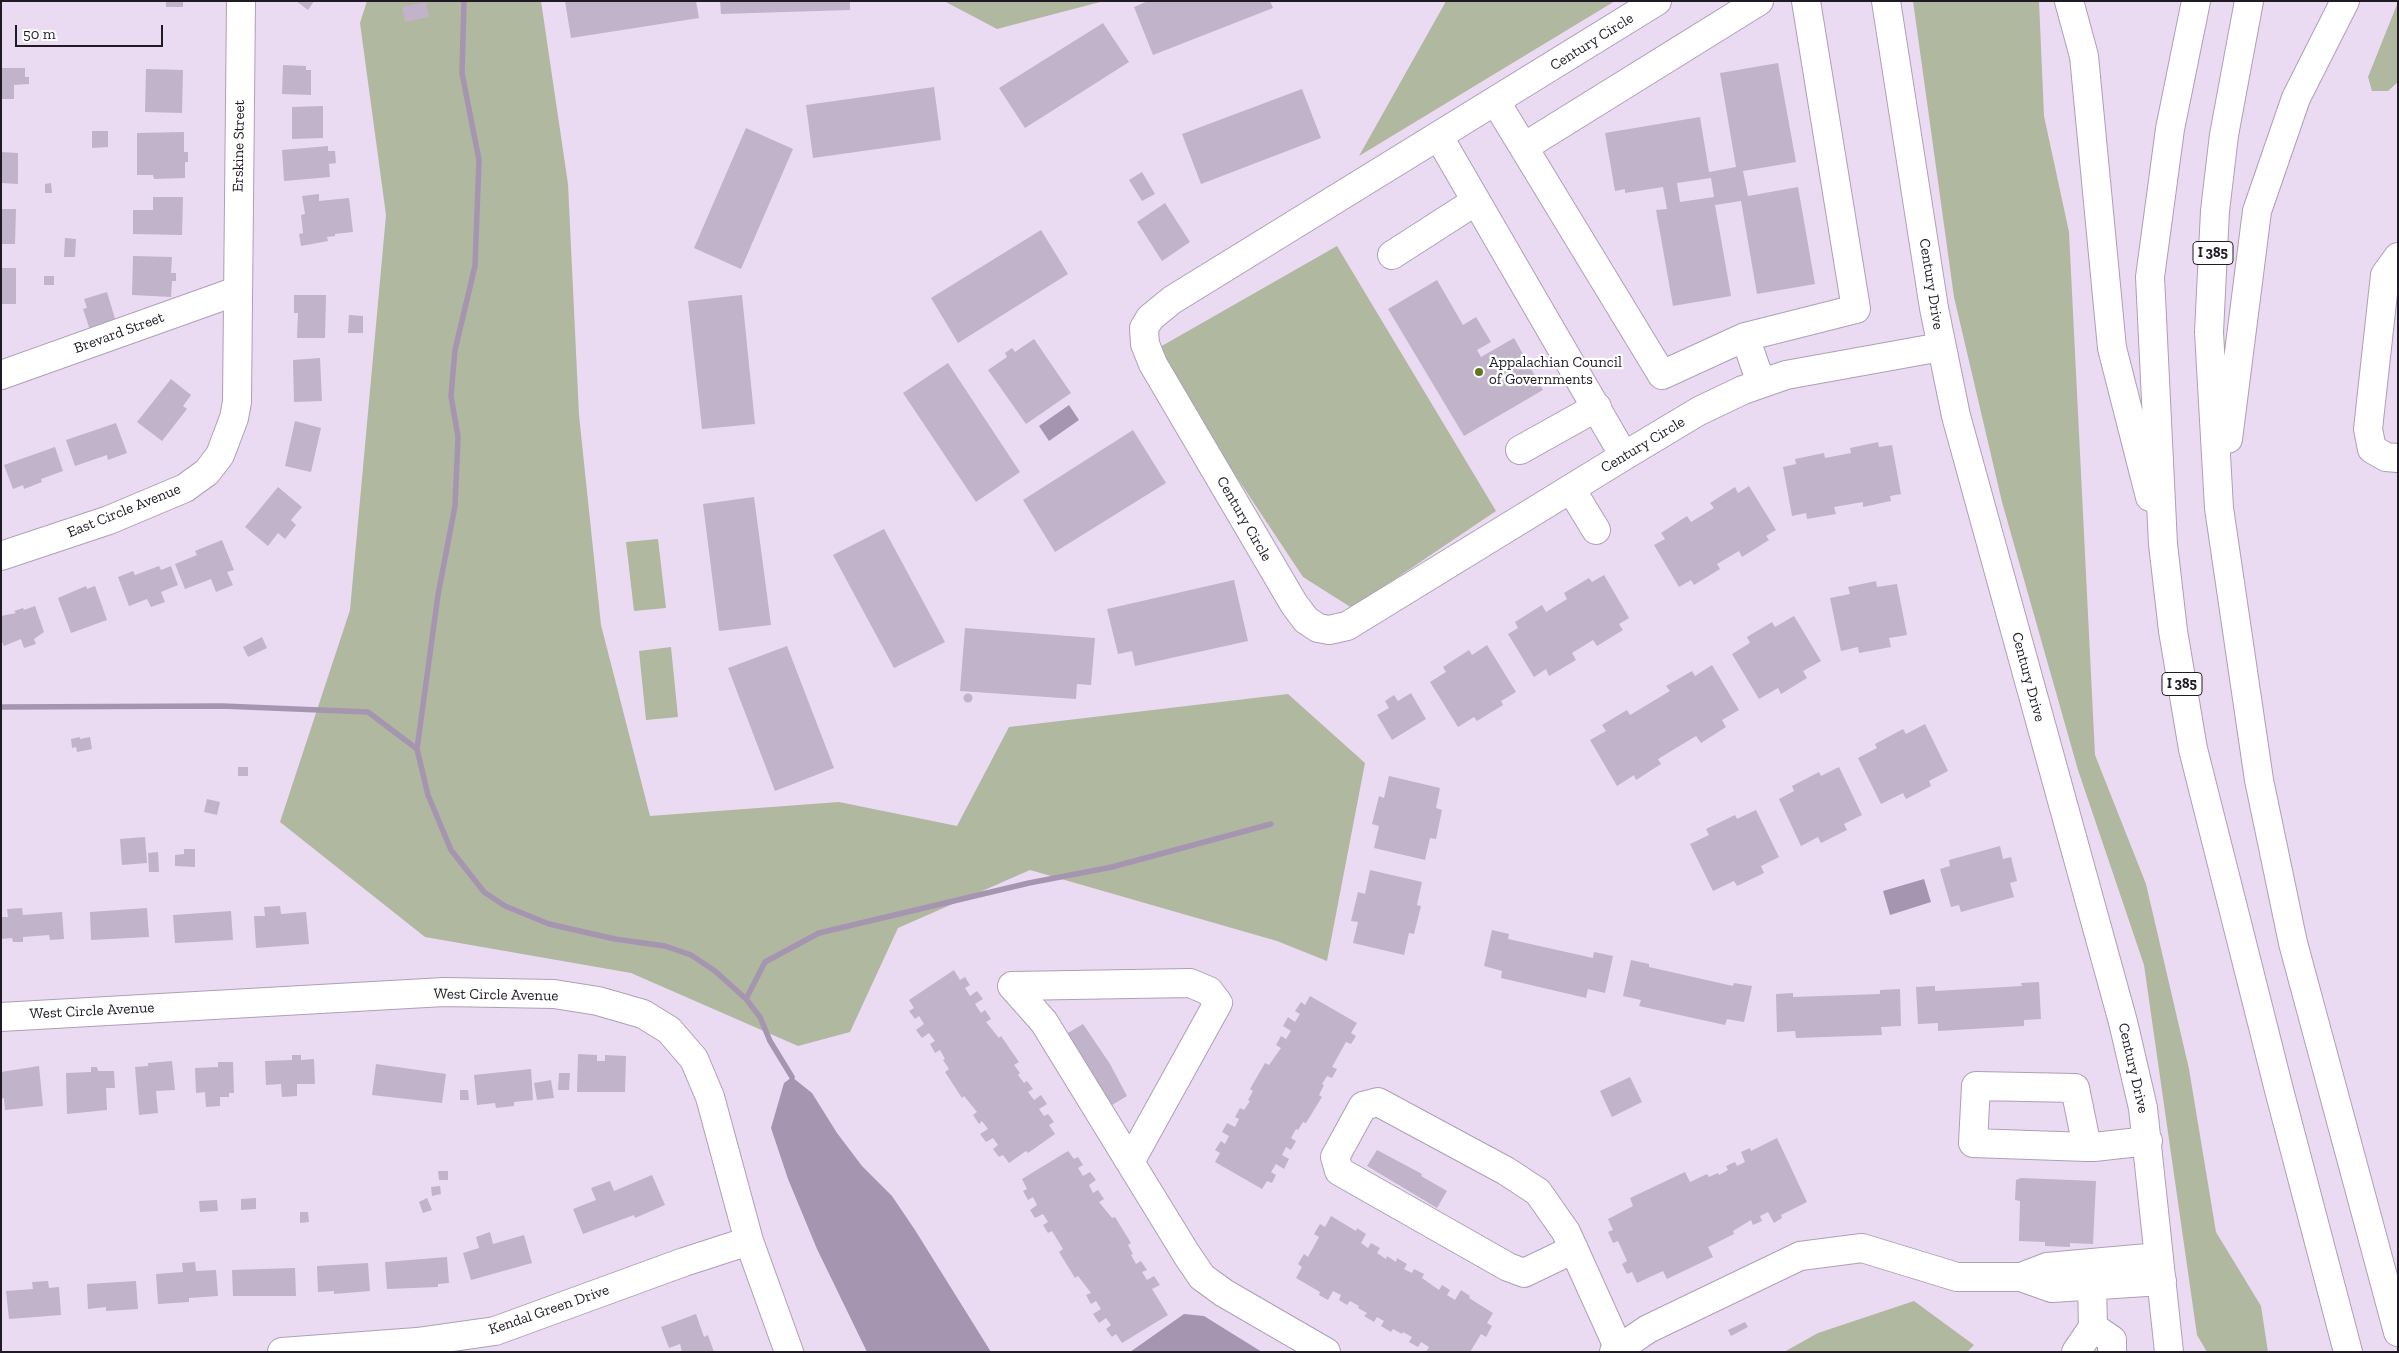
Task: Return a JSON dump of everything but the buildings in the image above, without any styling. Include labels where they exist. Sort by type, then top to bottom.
[{"type":"main road","name":"Erskine Street","points":[[237,291],[241,1]]},
{"type":"main road","name":"Century Circle","points":[[1658,1],[1172,300],[1150,318],[1144,328],[1145,344],[1153,364],[1294,604],[1306,620],[1318,628],[1328,630],[1347,626],[1700,411],[1761,383],[1786,374],[1941,347]]},
{"type":"main road","points":[[1524,148],[1759,1]]},
{"type":"main road","points":[[1496,102],[1662,375],[1745,337],[1856,309],[1806,1]]},
{"type":"main road","name":"Century Drive","points":[[1886,1],[1941,347],[1956,416],[2123,1022],[2143,1108],[2170,1352]]},
{"type":"main road","points":[[2069,1],[2084,56],[2112,348],[2163,544]]},
{"type":"main road","name":"I 385","points":[[2196,1],[2170,129],[2150,278],[2163,544],[2173,631],[2193,749],[2279,1090],[2348,1352]]},
{"type":"main road","name":"I 385","points":[[2249,1],[2224,135],[2215,212],[2210,332],[2219,508],[2259,780],[2293,943],[2398,1332]]},
{"type":"main road","points":[[2219,508],[2257,211],[2296,98],[2344,1]]},
{"type":"main road","points":[[1439,137],[1624,456]]},
{"type":"main road","points":[[1392,255],[1476,201]]},
{"type":"main road","points":[[2398,257],[2385,275],[2368,429],[2372,449],[2386,457],[2398,458]]},
{"type":"main road","name":"Brevard Street","points":[[1,375],[237,291]]},
{"type":"main road","name":"East Circle Avenue","points":[[1,556],[109,520],[185,488],[207,472],[220,455],[234,418],[237,402],[237,291]]},
{"type":"main road","points":[[1745,337],[1761,383]]},
{"type":"main road","points":[[1520,450],[1597,407]]},
{"type":"main road","points":[[1571,489],[1596,530]]},
{"type":"main road","points":[[1130,1162],[1218,1003],[1208,991],[1190,983],[1012,986],[1044,1022],[1130,1162],[1202,1277],[1224,1293],[1326,1352]]},
{"type":"main road","name":"West Circle Avenue","points":[[1,1017],[444,992],[554,994],[598,1000],[626,1008],[656,1021],[669,1030],[694,1059],[710,1097],[748,1242],[789,1352]]},
{"type":"main road","points":[[1574,1249],[1524,1273],[1508,1268],[1338,1172],[1335,1157],[1363,1106],[1378,1102],[1506,1171],[1538,1192],[1566,1232],[1574,1249],[1616,1349],[1648,1329],[1800,1256],[1862,1248],[1957,1277],[2021,1277],[2052,1288],[2092,1286],[2161,1269]]},
{"type":"main road","points":[[2087,1147],[2148,1140]]},
{"type":"main road","name":"Kendal Green Drive","points":[[282,1352],[417,1342],[495,1331],[684,1262],[748,1242]]},
{"type":"main road","points":[[2021,1277],[2047,1266],[2161,1269]]},
{"type":"main road","points":[[2076,1352],[2093,1327],[2092,1286]]},
{"type":"main road","points":[[2093,1327],[2112,1340],[2112,1352]]},
{"type":"green space","points":[[367,1],[541,1],[568,184],[579,415],[601,625],[650,816],[839,802],[957,826],[1009,727],[1288,694],[1365,763],[1327,961],[1277,941],[1030,870],[898,928],[850,1032],[798,1046],[631,973],[425,937],[280,822],[350,610],[386,215],[360,23]]},
{"type":"green space","points":[[944,1],[1104,1],[997,29]]},
{"type":"green space","points":[[1445,1],[1615,1],[1359,156],[1445,3]]},
{"type":"green space","points":[[1913,1],[2039,1],[2044,116],[2069,232],[2095,755],[2146,884],[2189,1069],[2216,1232],[2261,1306],[2268,1352],[2207,1352],[2197,1335],[2144,965],[2078,770],[2002,502],[1954,297]]},
{"type":"green space","points":[[2398,2],[2398,82],[2388,91],[2372,91],[2368,77]]},
{"type":"green space","points":[[1337,246],[1496,511],[1352,608],[1303,577],[1153,351]]},
{"type":"green space","points":[[658,539],[666,608],[634,611],[626,542]]},
{"type":"green space","points":[[671,647],[678,717],[646,720],[639,651]]},
{"type":"green space","points":[[1914,1301],[1974,1345],[1967,1352],[1784,1352],[1818,1333]]},
{"type":"shaded area","points":[[1069,405],[1079,420],[1049,441],[1039,426]]},
{"type":"shaded area","points":[[1924,879],[1931,902],[1890,915],[1883,891]]},
{"type":"shaded area","points":[[792,1077],[812,1093],[837,1133],[862,1166],[892,1196],[991,1352],[867,1352],[817,1249],[788,1179],[771,1128],[784,1083]]},
{"type":"shaded area","points":[[1184,1314],[1204,1316],[1262,1352],[1130,1352]]},
{"type":"waterway","points":[[464,1],[462,73],[479,160],[475,266],[455,350],[451,396],[458,437],[455,506],[438,595],[417,749],[428,795],[451,850],[484,892],[505,906],[549,924],[615,939],[665,946],[691,955],[715,971],[746,999],[760,1017],[770,1041],[792,1077]]},
{"type":"waterway","points":[[1,707],[222,706],[368,712],[417,749]]},
{"type":"waterway","points":[[746,999],[765,962],[819,933],[1029,883],[1112,867],[1271,824]]},
{"type":"place","name":"Appalachian Council of Governments","points":[[1479,372]]}]
